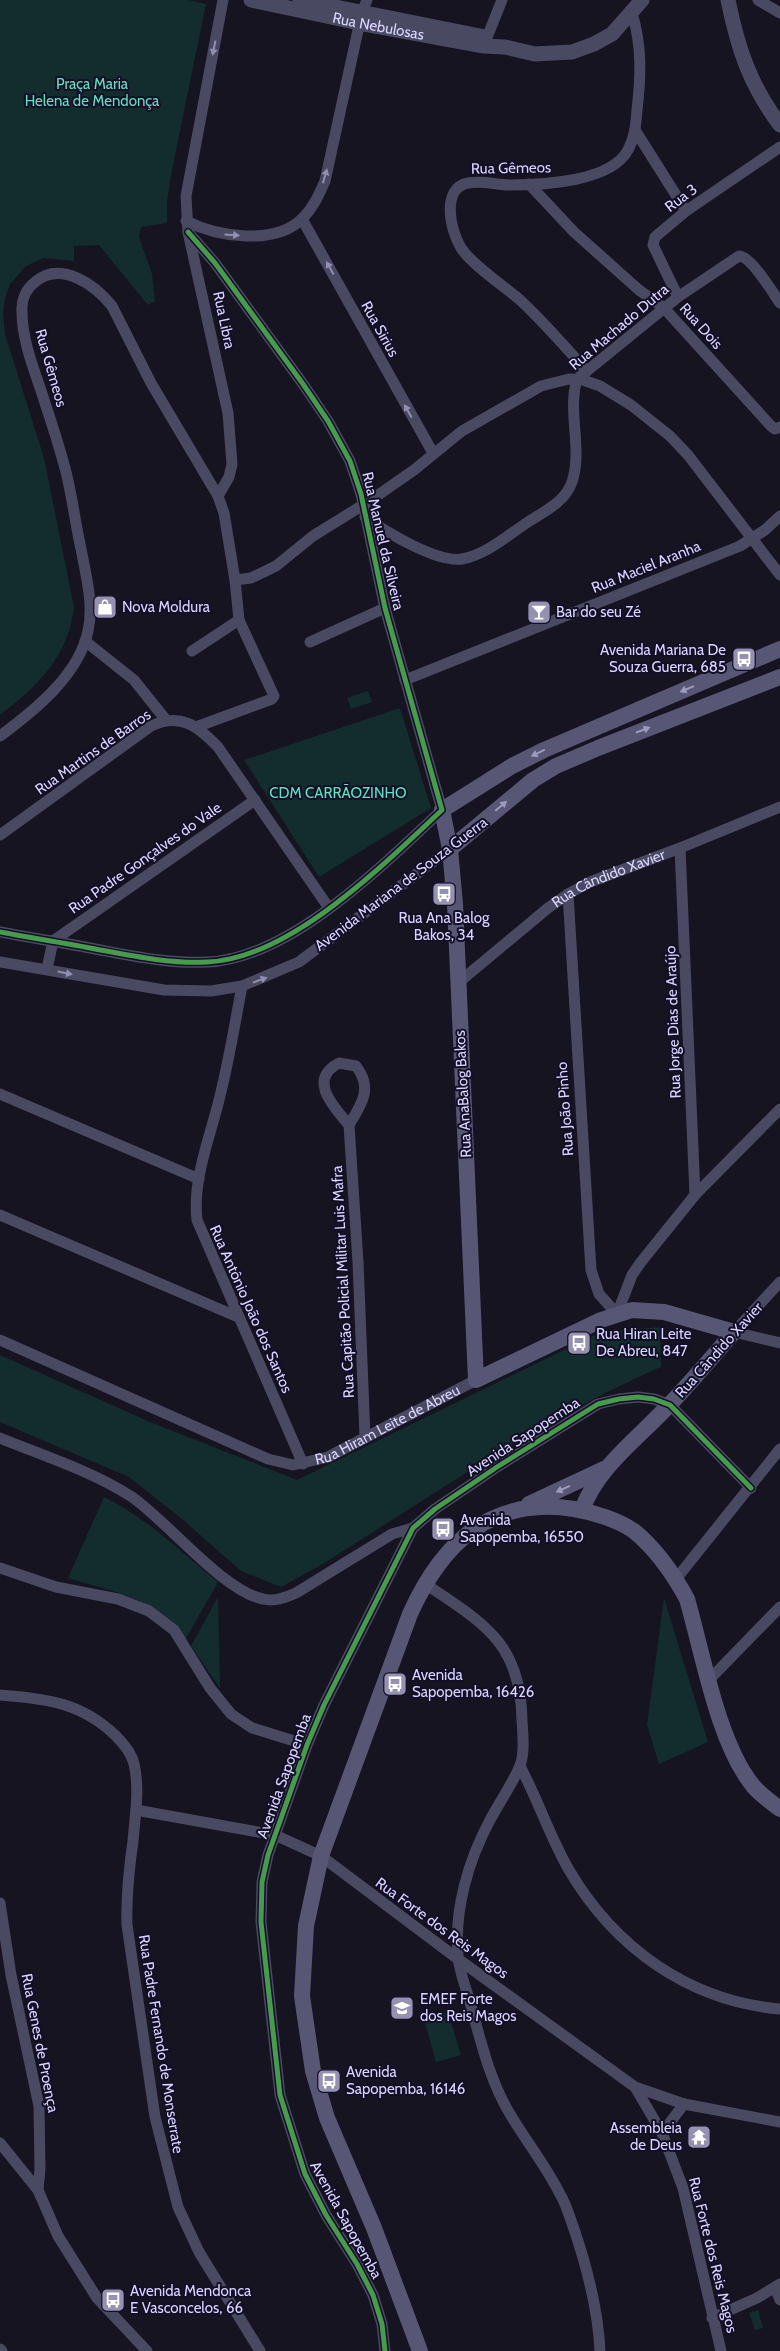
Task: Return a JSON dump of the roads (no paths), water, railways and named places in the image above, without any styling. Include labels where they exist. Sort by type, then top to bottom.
[{"type":"main road","name":"Avenida Mariana de Souza Guerra","points":[[442,810],[512,766],[544,750],[780,649]]},
{"type":"main road","name":"Avenida Mariana de Souza Guerra","points":[[450,849],[533,780],[556,766],[780,677]]},
{"type":"main road","name":"Rua AnaBalog Bakos","points":[[442,810],[450,849],[458,983],[476,1380]]},
{"type":"main road","name":"Rua Hiram Leite de Abreu","points":[[476,1380],[617,1314],[632,1310],[657,1311],[734,1332]]},
{"type":"main road","name":"Rua Cândido Xavier","points":[[582,1510],[589,1492],[606,1468],[670,1405],[734,1332]]},
{"type":"main road","points":[[518,1508],[606,1468]]},
{"type":"main road","name":"Avenida Sapopemba","points":[[420,2351],[377,2236],[327,2118],[313,2071],[305,2023],[302,1981],[306,1926],[321,1856],[410,1614],[424,1584],[442,1558],[460,1540],[495,1517],[518,1508],[549,1507],[582,1510],[633,1531],[654,1551],[676,1579],[687,1599],[727,1740],[741,1770],[754,1788],[780,1809]]},
{"type":"street","name":"Rua Libra","points":[[218,496],[229,477],[232,464],[228,413],[187,227],[186,196],[188,175],[223,0]]},
{"type":"street","name":"Rua Nebulosas","points":[[251,0],[362,12]]},
{"type":"street","name":"Rua Nebulosas","points":[[300,0],[362,12],[535,54],[572,52],[612,34],[642,0]]},
{"type":"street","points":[[485,42],[502,0]]},
{"type":"street","points":[[728,0],[745,66],[759,95],[780,126]]},
{"type":"street","points":[[758,0],[780,13]]},
{"type":"street","points":[[187,227],[215,233],[250,236],[268,234],[289,227],[302,219],[314,204],[325,181],[362,12]]},
{"type":"street","name":"Rua Gêmeos","points":[[587,372],[557,337],[521,302],[464,253],[456,240],[452,224],[451,205],[453,194],[460,186],[470,182],[510,185],[590,176],[607,169],[621,160],[628,150],[635,130],[642,64],[632,13]]},
{"type":"street","points":[[635,130],[686,211]]},
{"type":"street","name":"Rua 3","points":[[678,297],[653,245],[653,241],[686,211],[780,147]]},
{"type":"street","name":"Rua Dois","points":[[529,184],[574,232],[639,290],[664,308],[754,410],[773,428],[780,427]]},
{"type":"street","name":"Rua Sirius","points":[[302,219],[433,453]]},
{"type":"street","name":"Rua Manuel da Silveira","points":[[187,227],[328,421],[350,461],[358,480],[384,608],[442,810]]},
{"type":"street","name":"Rua Machado Dutra","points":[[366,517],[378,526],[423,549],[454,560],[479,554],[558,503],[569,490],[576,466],[575,395],[577,379],[678,297],[735,258],[742,256],[752,265],[780,303]]},
{"type":"street","name":"Rua Gêmeos","points":[[0,736],[47,699],[72,666],[88,632],[89,602],[65,468],[23,326],[21,311],[24,298],[30,286],[48,274],[58,273],[79,279],[104,296],[121,321],[150,383],[218,496],[224,513],[235,580],[239,620]]},
{"type":"street","points":[[235,580],[250,578],[276,566],[312,536],[363,505],[414,470],[462,431],[517,398],[560,379],[577,379],[600,386],[631,404],[670,436],[780,575]]},
{"type":"street","name":"Rua Maciel Aranha","points":[[405,680],[753,539],[780,516]]},
{"type":"street","points":[[310,642],[384,608]]},
{"type":"street","points":[[192,651],[239,620],[274,695],[272,699],[196,727]]},
{"type":"street","points":[[84,641],[134,680],[166,720]]},
{"type":"street","name":"Rua Martins de Barros","points":[[0,835],[151,726],[166,720],[181,721],[196,727],[218,747],[329,908]]},
{"type":"street","name":"Rua Padre Gonçalves do Vale","points":[[53,941],[255,800]]},
{"type":"street","name":"Rua Cândido Xavier","points":[[458,983],[548,908],[568,894],[590,882],[680,848],[780,806]]},
{"type":"street","name":"Avenida Mariana de Souza Guerra","points":[[0,932],[144,958],[208,962],[242,956],[277,942],[329,908],[384,864],[442,810]]},
{"type":"street","name":"Rua Jorge Dias de Araújo","points":[[680,848],[695,1195]]},
{"type":"street","name":"Avenida Mariana de Souza Guerra","points":[[0,962],[164,990],[211,991],[242,986],[299,962],[450,849]]},
{"type":"street","name":"Rua João Pinho","points":[[568,894],[591,1270],[599,1294],[617,1314]]},
{"type":"street","points":[[46,969],[53,941]]},
{"type":"street","name":"Rua Antônio João dos Santos","points":[[242,986],[221,1094],[200,1179],[196,1212],[199,1228],[303,1464]]},
{"type":"street","points":[[339,1064],[356,1066],[363,1074],[366,1083],[365,1093],[349,1125],[333,1106],[325,1089],[326,1075],[331,1068],[339,1064]]},
{"type":"street","points":[[0,1094],[200,1179]]},
{"type":"street","points":[[617,1314],[632,1275],[695,1195],[780,1109]]},
{"type":"street","name":"Rua Capitão Policial Militar Luis Mafra","points":[[349,1125],[358,1262],[365,1437]]},
{"type":"street","points":[[0,1215],[238,1317]]},
{"type":"street","name":"Rua Cândido Xavier","points":[[734,1332],[780,1282]]},
{"type":"street","name":"Rua Hiram Leite de Abreu","points":[[734,1332],[780,1343]]},
{"type":"street","name":"Rua Hiram Leite de Abreu","points":[[0,1340],[283,1464],[303,1464],[328,1456],[476,1380]]},
{"type":"street","name":"Avenida Sapopemba","points":[[385,2351],[382,2324],[373,2295],[357,2264],[326,2215],[305,2174],[292,2138],[280,2095],[262,1922],[262,1882],[268,1855],[307,1744],[412,1528],[435,1509],[497,1467],[598,1404],[638,1397],[654,1399],[670,1405],[751,1488]]},
{"type":"street","points":[[0,1438],[87,1474],[133,1498],[226,1579],[249,1595],[264,1600],[279,1599],[296,1593],[392,1534],[412,1528]]},
{"type":"street","points":[[676,1579],[751,1488],[780,1449]]},
{"type":"street","points":[[0,1568],[56,1587],[118,1599],[149,1611],[174,1630],[210,1688],[231,1714],[252,1728],[307,1744]]},
{"type":"street","points":[[424,1584],[467,1612],[491,1632],[510,1659],[520,1692],[523,1744],[520,1766],[488,1822],[474,1856],[461,1898],[457,1928],[458,1959],[485,2056],[498,2090],[510,2114],[561,2195],[576,2234],[591,2283],[600,2351]]},
{"type":"street","points":[[710,1680],[780,1607]]},
{"type":"street","name":"Rua Padre Fernando de Monserrate","points":[[0,1695],[63,1703],[80,1709],[104,1724],[124,1743],[134,1762],[137,1780],[136,1810],[126,1895],[126,1925],[155,2117],[162,2150],[178,2207],[199,2252],[260,2351]]},
{"type":"street","points":[[520,1766],[569,1870],[623,1940],[664,1972],[726,2000],[780,2010]]},
{"type":"street","name":"Rua Forte dos Reis Magos","points":[[136,1810],[276,1835],[321,1856],[458,1959],[635,2086],[662,2133],[683,2188],[695,2233],[712,2318],[722,2351]]},
{"type":"street","name":"Rua Genes de Proença","points":[[0,1903],[11,1975],[39,2106],[40,2169],[38,2190]]},
{"type":"street","points":[[635,2086],[684,2104],[780,2122]]},
{"type":"street","points":[[662,2133],[684,2104]]},
{"type":"street","points":[[0,2143],[38,2190],[58,2236],[97,2298],[146,2351]]},
{"type":"street","points":[[712,2318],[778,2286],[780,2300]]},
{"type":"place","name":"Nova Moldura","points":[[105,607]]},
{"type":"place","name":"Bar do seu Zé","points":[[539,612]]},
{"type":"place","name":"Avenida Mariana De Souza Guerra, 685","points":[[744,659]]},
{"type":"place","name":"Rua Ana Balog Bakos, 34","points":[[444,894]]},
{"type":"place","name":"Rua Hiran Leite De Abreu, 847","points":[[579,1343]]},
{"type":"place","name":"Avenida Sapopemba, 16550","points":[[443,1529]]},
{"type":"place","name":"Avenida Sapopemba, 16426","points":[[395,1684]]},
{"type":"place","name":"EMEF Forte dos Reis Magos","points":[[402,2008]]},
{"type":"place","name":"Avenida Sapopemba, 16146","points":[[329,2081]]},
{"type":"place","name":"Assembleia de Deus","points":[[699,2137]]},
{"type":"place","name":"Avenida Mendonca E Vasconcelos, 66","points":[[113,2300]]},
{"type":"park label","name":"Praça Maria Helena de Mendonça","points":[[92,92]]},
{"type":"park label","name":"CDM CARRÃOZINHO","points":[[338,793]]}]
